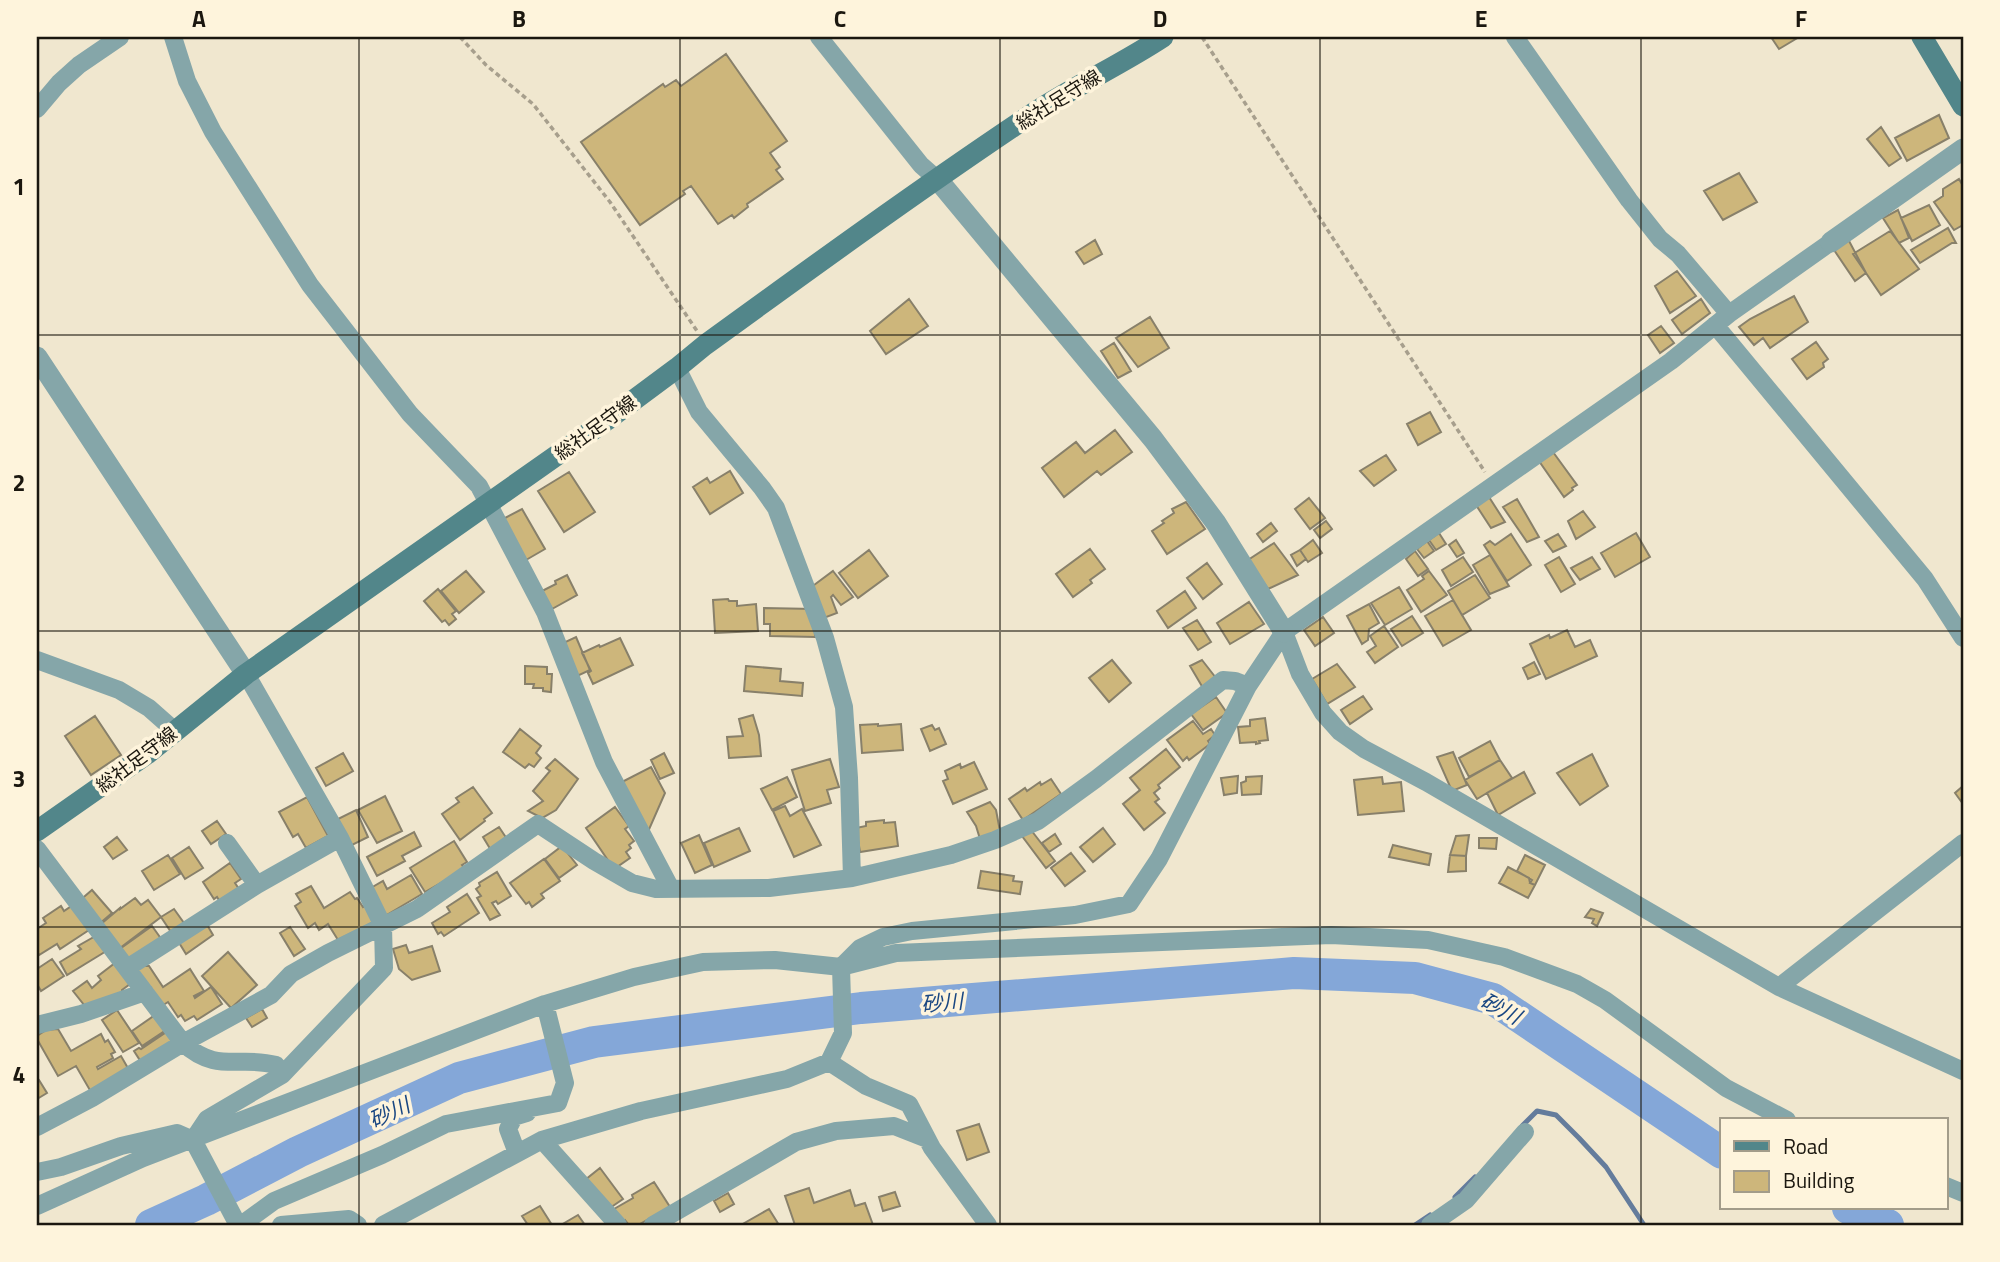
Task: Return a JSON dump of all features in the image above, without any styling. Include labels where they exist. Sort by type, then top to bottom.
[{"type":"main road","name":"総社足守線","points":[[37,831],[147,754],[246,674],[488,504],[705,345],[1027,117],[1163,37]]},
{"type":"main road","points":[[1922,37],[1963,106]]},
{"type":"street","points":[[37,109],[79,65],[120,37]]},
{"type":"street","points":[[173,37],[187,81],[213,132],[310,285],[410,414],[480,486],[545,612],[604,762],[671,889]]},
{"type":"street","points":[[819,37],[921,165],[938,180],[1153,439],[1216,523],[1284,632],[1300,674],[1323,713],[1340,732],[1364,750],[1426,782],[1780,986],[1963,1071]]},
{"type":"street","points":[[1515,37],[1629,200],[1660,239],[1678,254],[1722,320],[1925,579],[1963,638]]},
{"type":"street","points":[[383,1225],[542,1140],[641,1111],[787,1079],[829,1062],[843,1033],[841,974],[860,948],[883,937],[912,931],[1075,915],[1129,904],[1159,859],[1248,686],[1284,632],[1671,361],[1722,320],[1963,149]]},
{"type":"street","points":[[37,357],[246,674],[340,838],[383,926],[384,968],[282,1075],[207,1119],[193,1140]]},
{"type":"street","points":[[677,368],[699,412],[776,508],[825,638],[844,707],[852,878]]},
{"type":"street","points":[[37,660],[119,690],[149,708],[175,731]]},
{"type":"street","points":[[37,1127],[271,995],[291,974],[416,909],[538,824],[594,862],[632,883],[656,889],[769,888],[852,878],[951,855],[1038,821],[1223,680],[1248,686]]},
{"type":"street","points":[[127,968],[257,884],[340,838]]},
{"type":"street","points":[[227,843],[257,884]]},
{"type":"street","points":[[1780,986],[1963,843]]},
{"type":"street","points":[[37,849],[183,1043],[193,1052],[220,1062],[265,1062],[276,1065],[282,1075]]},
{"type":"street","points":[[37,1206],[143,1158],[545,1004],[634,977],[703,962],[775,960],[841,974],[896,953],[1331,935],[1428,940],[1504,957],[1577,985],[1605,1000],[1726,1088],[1783,1118]]},
{"type":"street","points":[[37,1025],[81,1014],[145,992]]},
{"type":"street","points":[[545,1004],[565,1083],[558,1103]]},
{"type":"street","points":[[829,1062],[866,1086],[909,1104],[927,1139],[988,1225]]},
{"type":"street","points":[[517,1153],[508,1129],[514,1117],[558,1103]]},
{"type":"street","points":[[37,1172],[61,1167],[121,1146],[177,1133],[193,1140],[239,1225],[274,1201],[382,1155],[446,1124],[558,1103]]},
{"type":"street","points":[[653,1225],[796,1142],[836,1131],[894,1126],[927,1139]]},
{"type":"street","points":[[1430,1225],[1466,1200],[1525,1132]]},
{"type":"street","points":[[542,1140],[618,1225]]},
{"type":"street","points":[[281,1225],[349,1219],[358,1225]]},
{"type":"path","points":[[460,37],[486,65],[533,104],[602,191],[705,345]]},
{"type":"path","points":[[1202,37],[1493,484]]},
{"type":"building","points":[[1771,37],[1799,37],[1779,49]]},
{"type":"building","points":[[726,54],[787,141],[770,153],[780,167],[776,170],[783,179],[747,204],[748,207],[734,218],[732,215],[718,224],[691,186],[683,191],[685,194],[640,225],[581,142],[663,84],[665,87],[676,80],[681,86]]},
{"type":"building","points":[[1939,115],[1949,138],[1907,161],[1895,138]]},
{"type":"building","points":[[1881,127],[1901,158],[1889,166],[1867,139]]},
{"type":"building","points":[[1739,173],[1757,202],[1723,220],[1704,191]]},
{"type":"building","points":[[1959,179],[1963,186],[1963,225],[1954,230],[1934,202],[1943,196],[1943,189]]},
{"type":"building","points":[[1929,205],[1940,225],[1912,241],[1901,218]]},
{"type":"building","points":[[1898,210],[1909,238],[1899,243],[1883,218]]},
{"type":"building","points":[[1948,228],[1956,243],[1920,263],[1911,250]]},
{"type":"building","points":[[1890,231],[1919,269],[1881,295],[1853,254]]},
{"type":"building","points":[[1848,239],[1866,273],[1855,281],[1832,247]]},
{"type":"building","points":[[1095,240],[1102,254],[1084,264],[1076,252]]},
{"type":"building","points":[[1677,271],[1696,296],[1670,313],[1655,286]]},
{"type":"building","points":[[1794,296],[1808,322],[1770,348],[1763,338],[1754,345],[1739,327]]},
{"type":"building","points":[[909,299],[928,326],[886,354],[870,331]]},
{"type":"building","points":[[1701,299],[1710,313],[1682,334],[1672,320]]},
{"type":"building","points":[[1150,317],[1169,348],[1138,367],[1116,338]]},
{"type":"building","points":[[1661,326],[1674,343],[1660,353],[1648,335]]},
{"type":"building","points":[[1816,342],[1828,359],[1823,363],[1824,367],[1807,379],[1792,359]]},
{"type":"building","points":[[1114,343],[1131,371],[1118,378],[1101,351]]},
{"type":"building","points":[[1430,412],[1441,432],[1418,445],[1407,424]]},
{"type":"building","points":[[1115,430],[1132,452],[1101,475],[1097,471],[1064,497],[1042,468],[1076,442],[1085,453]]},
{"type":"building","points":[[1553,452],[1577,485],[1564,497],[1539,461]]},
{"type":"building","points":[[1386,455],[1396,470],[1374,486],[1360,471]]},
{"type":"building","points":[[730,471],[743,493],[710,514],[693,487],[707,478],[710,483]]},
{"type":"building","points":[[569,472],[595,512],[564,532],[538,491]]},
{"type":"building","points":[[1489,497],[1505,522],[1491,528],[1476,505]]},
{"type":"building","points":[[1309,498],[1325,518],[1310,529],[1295,509]]},
{"type":"building","points":[[1517,499],[1539,537],[1527,542],[1503,507]]},
{"type":"building","points":[[1186,502],[1205,529],[1167,554],[1152,531],[1174,513],[1172,509]]},
{"type":"building","points":[[522,509],[545,549],[526,560],[503,519]]},
{"type":"building","points":[[1583,511],[1595,527],[1576,539],[1568,521]]},
{"type":"building","points":[[1326,521],[1332,529],[1320,538],[1314,530]]},
{"type":"building","points":[[1271,523],[1277,531],[1263,542],[1257,534]]},
{"type":"building","points":[[1439,533],[1446,544],[1436,550],[1429,540]]},
{"type":"building","points":[[1636,533],[1650,557],[1615,577],[1601,553]]},
{"type":"building","points":[[1511,534],[1531,565],[1507,581],[1484,545],[1490,541],[1495,545]]},
{"type":"building","points":[[1558,534],[1566,546],[1553,552],[1545,541]]},
{"type":"building","points":[[1313,540],[1322,553],[1308,562],[1300,550]]},
{"type":"building","points":[[1456,540],[1464,553],[1457,557],[1449,545]]},
{"type":"building","points":[[1427,541],[1434,551],[1424,558],[1417,549]]},
{"type":"building","points":[[1274,543],[1298,575],[1268,589],[1248,560]]},
{"type":"building","points":[[1090,549],[1105,569],[1073,597],[1056,574]]},
{"type":"building","points":[[869,550],[888,576],[858,598],[839,573]]},
{"type":"building","points":[[1300,550],[1306,559],[1297,566],[1291,555]]},
{"type":"building","points":[[1415,551],[1428,569],[1418,576],[1406,559]]},
{"type":"building","points":[[1490,555],[1509,586],[1490,594],[1473,565]]},
{"type":"building","points":[[1463,557],[1473,572],[1451,586],[1442,570]]},
{"type":"building","points":[[1559,557],[1575,584],[1561,592],[1545,565]]},
{"type":"building","points":[[1592,557],[1600,569],[1580,580],[1571,568]]},
{"type":"building","points":[[1207,563],[1222,584],[1203,599],[1187,578]]},
{"type":"building","points":[[466,571],[484,592],[459,613],[441,591]]},
{"type":"building","points":[[833,571],[853,597],[841,605],[833,595],[831,597],[837,613],[821,619],[810,588]]},
{"type":"building","points":[[1429,571],[1447,595],[1421,612],[1407,590],[1424,579],[1422,576]]},
{"type":"building","points":[[567,575],[577,595],[552,609],[542,591]]},
{"type":"building","points":[[1475,575],[1490,598],[1462,615],[1448,591]]},
{"type":"building","points":[[1399,587],[1412,609],[1385,625],[1371,603]]},
{"type":"building","points":[[438,589],[456,611],[452,614],[456,619],[449,625],[445,620],[442,622],[424,601]]},
{"type":"building","points":[[1185,591],[1196,608],[1168,628],[1157,611]]},
{"type":"building","points":[[713,600],[737,601],[737,606],[756,604],[758,631],[715,633]]},
{"type":"building","points":[[1453,600],[1471,630],[1443,646],[1425,616]]},
{"type":"building","points":[[1249,602],[1264,624],[1230,644],[1217,623]]},
{"type":"building","points":[[1369,604],[1379,623],[1369,629],[1368,640],[1362,644],[1347,616]]},
{"type":"building","points":[[764,608],[814,609],[815,637],[770,636],[770,624],[764,624]]},
{"type":"building","points":[[1412,616],[1423,633],[1402,646],[1391,629]]},
{"type":"building","points":[[1323,617],[1334,633],[1315,646],[1304,630]]},
{"type":"building","points":[[1197,620],[1211,642],[1198,650],[1183,628]]},
{"type":"building","points":[[1384,626],[1398,647],[1375,663],[1367,652],[1376,646],[1370,636]]},
{"type":"building","points":[[1567,630],[1575,647],[1590,640],[1597,656],[1546,679],[1530,644]]},
{"type":"building","points":[[576,637],[590,670],[575,677],[559,645]]},
{"type":"building","points":[[620,638],[633,665],[593,684],[588,673],[591,671],[582,653]]},
{"type":"building","points":[[1112,660],[1131,683],[1109,702],[1089,678]]},
{"type":"building","points":[[1202,660],[1216,678],[1203,688],[1190,666]]},
{"type":"building","points":[[1534,662],[1540,674],[1528,679],[1523,668]]},
{"type":"building","points":[[1337,664],[1355,687],[1327,704],[1312,679]]},
{"type":"building","points":[[525,666],[547,667],[547,674],[552,674],[551,692],[543,691],[543,688],[533,688],[534,684],[525,684]]},
{"type":"building","points":[[746,666],[781,669],[780,681],[803,683],[802,696],[744,691]]},
{"type":"building","points":[[1363,696],[1372,709],[1350,724],[1341,710]]},
{"type":"building","points":[[1216,697],[1227,713],[1203,730],[1191,714]]},
{"type":"building","points":[[753,715],[761,756],[729,758],[727,737],[743,736],[739,719]]},
{"type":"building","points":[[95,716],[121,755],[91,775],[65,736]]},
{"type":"building","points":[[1265,718],[1268,740],[1256,744],[1240,743],[1238,727],[1250,726],[1250,720]]},
{"type":"building","points":[[1193,721],[1203,734],[1211,729],[1215,735],[1208,741],[1210,744],[1189,760],[1187,757],[1183,761],[1167,740]]},
{"type":"building","points":[[901,724],[903,750],[862,753],[860,725]]},
{"type":"building","points":[[932,725],[935,730],[939,728],[946,744],[930,751],[921,729]]},
{"type":"building","points":[[520,729],[541,746],[536,753],[541,758],[534,767],[529,764],[525,768],[503,752]]},
{"type":"building","points":[[1490,741],[1500,760],[1469,777],[1459,758]]},
{"type":"building","points":[[1166,749],[1180,767],[1158,785],[1160,788],[1154,793],[1159,799],[1155,802],[1165,813],[1144,830],[1123,804],[1140,790],[1130,778]]},
{"type":"building","points":[[1453,752],[1467,785],[1452,791],[1437,757]]},
{"type":"building","points":[[343,753],[353,771],[326,786],[316,768]]},
{"type":"building","points":[[664,753],[674,773],[660,779],[651,760]]},
{"type":"building","points":[[1592,754],[1608,786],[1580,805],[1557,773]]},
{"type":"building","points":[[555,759],[578,779],[556,810],[542,818],[528,811],[543,801],[533,791],[550,771],[546,768]]},
{"type":"building","points":[[830,759],[839,787],[827,790],[831,803],[805,811],[792,770]]},
{"type":"building","points":[[1500,760],[1512,778],[1477,799],[1465,780]]},
{"type":"building","points":[[974,762],[987,789],[953,804],[943,781],[948,779],[945,771],[960,764],[961,768]]},
{"type":"building","points":[[651,767],[665,793],[647,834],[620,783]]},
{"type":"building","points":[[1524,772],[1535,793],[1498,815],[1487,793]]},
{"type":"building","points":[[1238,776],[1237,793],[1224,795],[1221,778]]},
{"type":"building","points":[[1262,776],[1261,794],[1242,795],[1241,783],[1246,781],[1246,777]]},
{"type":"building","points":[[787,777],[797,797],[772,810],[761,789]]},
{"type":"building","points":[[1382,777],[1383,784],[1401,782],[1404,811],[1358,815],[1354,780]]},
{"type":"building","points":[[1051,779],[1061,794],[1023,820],[1009,799],[1025,788],[1027,791],[1040,782],[1041,785]]},
{"type":"building","points":[[1963,786],[1963,804],[1955,793]]},
{"type":"building","points":[[473,787],[492,813],[460,840],[442,814],[459,802],[456,798]]},
{"type":"building","points":[[385,796],[402,831],[377,843],[358,810]]},
{"type":"building","points":[[307,797],[328,836],[306,848],[298,834],[293,837],[279,812]]},
{"type":"building","points":[[990,802],[996,810],[1000,831],[980,839],[967,812]]},
{"type":"building","points":[[785,806],[790,816],[802,809],[821,845],[794,857],[773,811]]},
{"type":"building","points":[[615,807],[629,826],[625,829],[634,841],[626,852],[630,858],[614,869],[586,828]]},
{"type":"building","points":[[356,810],[368,837],[350,846],[338,819]]},
{"type":"building","points":[[884,820],[884,823],[895,822],[898,846],[860,852],[856,828],[866,826],[866,822]]},
{"type":"building","points":[[217,821],[226,834],[211,844],[202,831]]},
{"type":"building","points":[[499,827],[509,842],[492,852],[483,837]]},
{"type":"building","points":[[739,828],[750,851],[714,867],[704,843]]},
{"type":"building","points":[[1103,828],[1115,844],[1093,862],[1080,847]]},
{"type":"building","points":[[1031,830],[1055,861],[1046,868],[1022,836]]},
{"type":"building","points":[[414,832],[421,846],[402,856],[405,861],[377,876],[367,857]]},
{"type":"building","points":[[1055,834],[1061,844],[1049,852],[1042,843]]},
{"type":"building","points":[[699,835],[712,865],[695,873],[681,843]]},
{"type":"building","points":[[1469,835],[1466,856],[1450,855],[1456,836]]},
{"type":"building","points":[[117,837],[127,850],[113,859],[104,847]]},
{"type":"building","points":[[1479,838],[1497,838],[1496,849],[1479,848]]},
{"type":"building","points":[[454,841],[467,862],[462,865],[465,869],[425,892],[410,868]]},
{"type":"building","points":[[1393,845],[1431,854],[1429,865],[1389,857]]},
{"type":"building","points":[[562,846],[577,865],[559,878],[545,859]]},
{"type":"building","points":[[189,847],[203,868],[185,879],[172,858]]},
{"type":"building","points":[[1071,853],[1085,871],[1065,886],[1051,868]]},
{"type":"building","points":[[168,855],[180,874],[154,890],[142,871]]},
{"type":"building","points":[[1450,855],[1466,856],[1466,871],[1448,872]]},
{"type":"building","points":[[1525,855],[1545,865],[1535,885],[1530,883],[1532,880],[1517,871]]},
{"type":"building","points":[[544,859],[560,881],[541,894],[544,898],[532,907],[529,902],[526,904],[510,883]]},
{"type":"building","points":[[230,863],[241,879],[235,883],[241,892],[222,905],[217,897],[214,899],[203,882]]},
{"type":"building","points":[[1508,867],[1529,878],[1530,883],[1535,885],[1528,898],[1499,883]]},
{"type":"building","points":[[981,871],[1014,876],[1013,881],[1022,882],[1020,894],[978,888]]},
{"type":"building","points":[[497,872],[511,896],[498,904],[496,901],[492,903],[500,915],[490,920],[477,898],[481,896],[476,889],[480,886],[479,883]]},
{"type":"building","points":[[411,875],[422,894],[385,916],[369,889],[383,881],[387,889]]},
{"type":"building","points":[[311,886],[324,908],[350,892],[363,907],[366,905],[376,921],[338,940],[328,924],[319,930],[315,923],[308,928],[295,906],[301,902],[296,894]]},
{"type":"building","points":[[92,890],[112,913],[98,925],[78,902]]},
{"type":"building","points":[[467,894],[479,913],[444,936],[441,932],[438,934],[432,923],[450,912],[447,907]]},
{"type":"building","points":[[135,898],[141,905],[148,900],[161,917],[120,948],[101,924]]},
{"type":"building","points":[[73,905],[89,930],[60,949],[57,944],[39,955],[37,929],[46,923],[43,918],[61,906],[64,911]]},
{"type":"building","points":[[174,909],[184,923],[171,932],[161,917]]},
{"type":"building","points":[[1591,909],[1603,913],[1597,926],[1592,923],[1594,919],[1585,917]]},
{"type":"building","points":[[206,923],[213,935],[186,954],[178,941]]},
{"type":"building","points":[[152,926],[162,940],[127,964],[117,951]]},
{"type":"building","points":[[290,927],[305,949],[294,956],[280,933]]},
{"type":"building","points":[[99,934],[108,950],[67,975],[60,962],[81,949],[78,946]]},
{"type":"building","points":[[406,945],[409,953],[432,946],[440,971],[412,980],[399,969],[393,949]]},
{"type":"building","points":[[228,952],[257,985],[231,1008],[202,976]]},
{"type":"building","points":[[52,959],[64,976],[41,991],[37,984],[37,969]]},
{"type":"building","points":[[115,963],[130,984],[122,990],[122,994],[85,1006],[73,991],[87,981],[92,988],[101,980],[98,976]]},
{"type":"building","points":[[140,966],[149,966],[163,987],[190,969],[204,991],[194,996],[195,998],[211,987],[222,1004],[197,1020],[194,1016],[185,1021],[181,1015],[178,1017],[168,1002],[157,1009],[132,971]]},
{"type":"building","points":[[262,1009],[267,1018],[252,1027],[246,1018]]},
{"type":"building","points":[[117,1010],[139,1043],[123,1052],[102,1020]]},
{"type":"building","points":[[155,1015],[166,1030],[142,1046],[132,1031]]},
{"type":"building","points":[[58,1029],[71,1051],[101,1034],[115,1052],[111,1054],[113,1058],[97,1067],[98,1069],[121,1056],[129,1070],[91,1092],[76,1066],[58,1076],[37,1036],[46,1030]]},
{"type":"building","points":[[168,1031],[177,1043],[143,1065],[134,1051]]},
{"type":"building","points":[[39,1080],[47,1093],[37,1099],[37,1081]]},
{"type":"building","points":[[979,1124],[989,1152],[967,1160],[957,1131]]},
{"type":"building","points":[[600,1168],[623,1199],[607,1210],[585,1180]]},
{"type":"building","points":[[654,1182],[670,1207],[638,1225],[629,1225],[625,1220],[622,1222],[614,1209]]},
{"type":"building","points":[[809,1188],[814,1203],[850,1190],[855,1206],[865,1203],[873,1225],[795,1225],[785,1196]]},
{"type":"building","points":[[895,1192],[900,1206],[883,1211],[879,1197]]},
{"type":"building","points":[[728,1193],[734,1204],[720,1212],[714,1201]]},
{"type":"building","points":[[540,1206],[552,1225],[528,1225],[522,1216]]},
{"type":"building","points":[[769,1209],[779,1225],[741,1225]]},
{"type":"building","points":[[578,1215],[585,1225],[561,1225]]},
{"type":"waterway","name":"砂川","points":[[151,1225],[298,1152],[459,1078],[594,1042],[861,1008],[1294,973],[1415,978],[1493,999],[1720,1152]]},
{"type":"waterway","points":[[1522,1126],[1537,1111],[1556,1115],[1606,1167],[1644,1225]]},
{"type":"waterway","points":[[1455,1197],[1475,1177]]},
{"type":"waterway","name":"砂川","points":[[1853,1210],[1888,1225]]},
{"type":"waterway","points":[[1415,1225],[1430,1215]]}]
